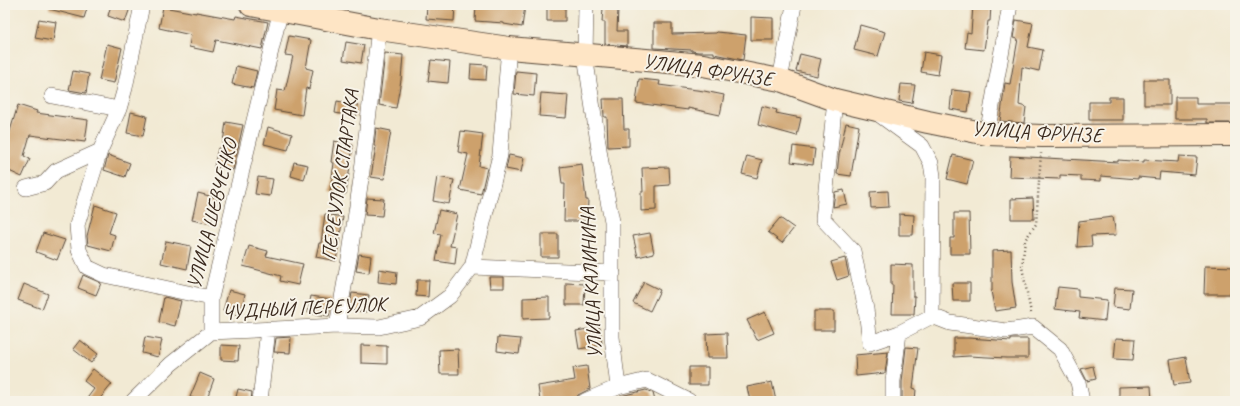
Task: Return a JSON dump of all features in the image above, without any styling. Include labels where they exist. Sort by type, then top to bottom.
[{"type":"street","points":[[26,188],[45,183],[56,171],[100,151],[118,109],[125,88],[142,5]]},
{"type":"street","name":"УЛИЦА ФРУНЗЕ","points":[[251,5],[282,8],[379,29],[509,48],[585,56],[703,65],[780,80],[835,100],[987,134],[1042,136],[1235,135]]},
{"type":"street","name":"УЛИЦА КАЛИНИНА","points":[[586,5],[585,56],[603,176],[612,221],[612,337],[618,387]]},
{"type":"street","points":[[780,80],[794,5]]},
{"type":"street","points":[[987,134],[1010,5]]},
{"type":"street","name":"УЛИЦА ШЕВЧЕНКО","points":[[211,332],[211,298],[282,8]]},
{"type":"street","name":"ПЕРЕУЛОК СПАРТАКА","points":[[337,326],[360,186],[379,29]]},
{"type":"street","points":[[509,48],[500,155],[472,267],[613,273]]},
{"type":"street","points":[[52,96],[118,109]]},
{"type":"street","points":[[835,100],[823,219],[853,251],[864,302],[870,343],[899,333],[932,316],[950,323],[1006,331],[1033,327],[1060,349],[1078,382],[1082,401]]},
{"type":"street","points":[[870,109],[922,146],[931,162],[933,176],[932,316]]},
{"type":"street","name":"ЧУДНЫЙ ПЕРЕУЛОК","points":[[100,151],[78,225],[79,250],[87,266],[104,275],[211,298]]},
{"type":"street","name":"ЧУДНЫЙ ПЕРЕУЛОК","points":[[211,332],[337,326],[379,327],[420,318],[450,296],[472,267]]},
{"type":"street","points":[[260,401],[268,329]]},
{"type":"street","points":[[133,401],[171,364],[211,332]]},
{"type":"street","points":[[893,401],[893,381],[899,333]]},
{"type":"street","points":[[585,401],[618,387],[647,380],[689,401]]},
{"type":"path","points":[[1033,327],[1022,267],[1025,240],[1036,224],[1042,136]]},
{"type":"building","points":[[49,5],[88,5],[84,18],[49,9]]},
{"type":"building","points":[[111,5],[131,5],[125,22],[108,16]]},
{"type":"building","points":[[427,5],[455,5],[454,21],[426,19]]},
{"type":"building","points":[[476,5],[525,6],[522,27],[504,23],[475,21]]},
{"type":"building","points":[[973,5],[991,5],[990,21],[988,21],[984,50],[965,48],[967,32],[971,33]]},
{"type":"building","points":[[547,6],[565,6],[565,21],[547,21]]},
{"type":"building","points":[[163,7],[235,19],[236,16],[268,22],[262,49],[216,40],[213,52],[189,47],[191,35],[159,28]]},
{"type":"building","points":[[603,8],[618,9],[617,31],[627,31],[627,46],[605,44],[605,22],[602,22]]},
{"type":"building","points":[[751,17],[773,18],[773,40],[751,40]]},
{"type":"building","points":[[39,19],[56,22],[53,41],[35,38]]},
{"type":"building","points":[[1016,20],[1033,23],[1028,47],[1043,50],[1039,71],[1022,67],[1019,105],[1026,107],[1024,123],[1000,121],[1005,83],[1010,84],[1018,39],[1013,38]]},
{"type":"building","points":[[654,23],[672,23],[672,34],[717,32],[746,35],[743,60],[714,54],[714,52],[654,48]]},
{"type":"building","points":[[860,25],[885,32],[878,56],[854,50]]},
{"type":"building","points":[[289,36],[311,40],[306,68],[313,70],[309,89],[306,88],[302,115],[274,110],[277,90],[285,91],[293,56],[285,55]]},
{"type":"building","points":[[346,42],[364,45],[361,63],[343,60]]},
{"type":"building","points":[[107,44],[122,48],[114,83],[99,80]]},
{"type":"building","points":[[924,52],[941,55],[938,75],[921,72]]},
{"type":"building","points":[[385,53],[403,55],[401,80],[396,108],[379,105]]},
{"type":"building","points":[[800,54],[821,59],[817,76],[796,71]]},
{"type":"building","points":[[431,60],[450,62],[448,83],[428,81]]},
{"type":"building","points":[[471,64],[487,65],[486,80],[470,79]]},
{"type":"building","points":[[236,66],[257,71],[253,88],[232,84]]},
{"type":"building","points":[[73,71],[89,74],[86,93],[69,90]]},
{"type":"building","points":[[516,71],[536,73],[534,96],[514,94]]},
{"type":"building","points":[[639,79],[660,81],[659,85],[724,95],[720,115],[688,108],[688,110],[636,103]]},
{"type":"building","points":[[1144,80],[1170,80],[1170,105],[1144,105]]},
{"type":"building","points":[[901,84],[915,85],[912,103],[899,101]]},
{"type":"building","points":[[952,90],[971,92],[968,112],[950,109]]},
{"type":"building","points":[[541,93],[568,95],[566,118],[539,116]]},
{"type":"building","points":[[1109,97],[1123,97],[1123,120],[1089,120],[1089,102],[1109,102]]},
{"type":"building","points":[[1175,97],[1196,97],[1196,104],[1235,104],[1235,123],[1207,123],[1207,119],[1175,119]]},
{"type":"building","points":[[603,99],[623,99],[624,129],[629,129],[629,146],[608,147],[607,117],[604,117]]},
{"type":"building","points":[[337,101],[358,105],[356,117],[335,113]]},
{"type":"building","points":[[18,105],[37,111],[36,113],[88,120],[85,142],[30,135],[24,156],[30,159],[22,177],[5,169],[5,147]]},
{"type":"building","points":[[762,106],[777,110],[776,113],[801,118],[797,136],[758,125]]},
{"type":"building","points":[[131,112],[147,116],[143,136],[127,133]]},
{"type":"building","points":[[226,122],[243,125],[233,170],[214,167],[218,148],[222,149]]},
{"type":"building","points":[[846,123],[859,126],[851,176],[837,174],[839,155]]},
{"type":"building","points":[[268,127],[292,134],[288,150],[264,144]]},
{"type":"building","points":[[376,128],[391,131],[384,179],[371,177],[376,146],[374,146]]},
{"type":"building","points":[[461,131],[483,134],[479,166],[487,168],[481,194],[460,190],[468,154],[458,152]]},
{"type":"building","points":[[334,141],[353,145],[346,194],[330,192],[334,163],[331,162]]},
{"type":"building","points":[[793,146],[815,149],[813,165],[791,162]]},
{"type":"building","points":[[108,155],[130,163],[125,177],[104,170]]},
{"type":"building","points":[[509,155],[524,158],[521,172],[506,169]]},
{"type":"building","points":[[953,155],[973,160],[967,184],[947,179]]},
{"type":"building","points":[[747,156],[762,160],[757,178],[742,174]]},
{"type":"building","points":[[1010,156],[1118,162],[1118,160],[1144,162],[1144,160],[1178,162],[1179,156],[1197,157],[1195,175],[1160,172],[1159,179],[1101,176],[1101,181],[1081,180],[1081,176],[1060,175],[1060,179],[1009,177]]},
{"type":"building","points":[[294,162],[308,165],[304,180],[291,176]]},
{"type":"building","points":[[582,164],[586,200],[588,200],[587,221],[564,221],[565,184],[562,184],[560,167]]},
{"type":"building","points":[[669,167],[670,185],[656,186],[656,210],[641,211],[641,192],[643,192],[642,168]]},
{"type":"building","points":[[258,177],[273,179],[270,196],[255,194]]},
{"type":"building","points":[[437,177],[454,180],[449,204],[433,201]]},
{"type":"building","points":[[844,190],[847,204],[833,207],[835,192]]},
{"type":"building","points":[[888,191],[889,207],[871,208],[870,192]]},
{"type":"building","points":[[198,193],[217,198],[211,224],[192,220]]},
{"type":"building","points":[[367,198],[384,199],[382,216],[365,215]]},
{"type":"building","points":[[1033,198],[1034,219],[1011,219],[1011,199]]},
{"type":"building","points":[[95,205],[116,212],[109,233],[115,235],[111,251],[88,245],[87,236]]},
{"type":"building","points":[[439,210],[457,214],[450,246],[457,247],[455,264],[436,261],[441,234],[434,233]]},
{"type":"building","points":[[954,213],[969,213],[970,254],[950,254],[950,238],[954,238]]},
{"type":"building","points":[[325,214],[343,217],[336,261],[316,257],[319,243],[321,243]]},
{"type":"building","points":[[899,214],[914,215],[913,235],[899,235]]},
{"type":"building","points":[[1113,217],[1116,235],[1091,236],[1092,246],[1077,247],[1079,221]]},
{"type":"building","points":[[780,218],[794,228],[782,243],[768,232]]},
{"type":"building","points":[[43,233],[65,240],[57,260],[36,252]]},
{"type":"building","points":[[650,233],[654,253],[638,257],[633,236]]},
{"type":"building","points":[[541,234],[558,234],[558,257],[541,257]]},
{"type":"building","points":[[166,241],[191,246],[187,269],[161,263]]},
{"type":"building","points":[[249,246],[268,251],[266,256],[303,264],[298,285],[280,281],[281,276],[243,266]]},
{"type":"building","points":[[1011,250],[1012,282],[1016,308],[995,311],[991,291],[992,251]]},
{"type":"building","points":[[359,254],[371,256],[369,273],[356,271]]},
{"type":"building","points":[[845,258],[849,276],[837,280],[831,262]]},
{"type":"building","points":[[891,264],[913,265],[913,296],[915,296],[914,314],[892,314],[893,285],[891,285]]},
{"type":"building","points":[[1205,266],[1235,267],[1235,294],[1204,294]]},
{"type":"building","points":[[379,269],[397,272],[396,284],[378,282]]},
{"type":"building","points":[[83,275],[101,283],[96,295],[78,288]]},
{"type":"building","points":[[489,277],[504,277],[504,288],[490,288]]},
{"type":"building","points":[[417,280],[429,280],[428,297],[416,296]]},
{"type":"building","points":[[644,282],[660,290],[650,311],[633,303]]},
{"type":"building","points":[[566,283],[585,284],[584,305],[566,305]]},
{"type":"building","points":[[952,283],[970,283],[970,301],[953,301]]},
{"type":"building","points":[[24,284],[48,294],[42,309],[18,300]]},
{"type":"building","points":[[1058,287],[1078,289],[1078,297],[1107,300],[1105,321],[1079,318],[1080,312],[1055,309]]},
{"type":"building","points":[[1115,288],[1132,289],[1130,309],[1113,307]]},
{"type":"building","points":[[229,290],[245,294],[240,316],[223,311]]},
{"type":"building","points":[[352,293],[369,295],[366,312],[349,310]]},
{"type":"building","points":[[311,296],[331,299],[329,316],[308,313]]},
{"type":"building","points":[[164,297],[181,301],[175,326],[159,322]]},
{"type":"building","points":[[549,297],[549,318],[523,319],[523,298]]},
{"type":"building","points":[[814,311],[834,311],[834,330],[814,330]]},
{"type":"building","points":[[765,312],[774,333],[757,340],[747,320]]},
{"type":"building","points":[[600,327],[602,345],[579,349],[576,331]]},
{"type":"building","points":[[727,333],[728,358],[707,358],[706,334]]},
{"type":"building","points":[[145,337],[162,340],[158,357],[142,353]]},
{"type":"building","points":[[291,337],[290,353],[274,352],[276,338]]},
{"type":"building","points":[[498,337],[521,339],[519,354],[497,351]]},
{"type":"building","points":[[954,338],[1011,341],[1011,339],[1028,339],[1028,358],[969,356],[954,357]]},
{"type":"building","points":[[1116,338],[1135,339],[1133,360],[1114,359]]},
{"type":"building","points":[[80,340],[98,354],[91,363],[73,349]]},
{"type":"building","points":[[221,345],[239,346],[238,361],[221,360]]},
{"type":"building","points":[[361,345],[387,346],[387,364],[361,363]]},
{"type":"building","points":[[906,347],[918,348],[913,388],[916,389],[915,401],[902,401],[902,382]]},
{"type":"building","points":[[458,349],[459,374],[440,374],[439,350]]},
{"type":"building","points":[[888,352],[885,373],[856,376],[855,355]]},
{"type":"building","points":[[1186,357],[1190,383],[1174,385],[1170,360]]},
{"type":"building","points":[[587,366],[590,389],[578,395],[576,401],[551,401],[551,399],[540,401],[538,386],[575,380],[573,368]]},
{"type":"building","points":[[1093,366],[1096,379],[1087,381],[1081,369]]},
{"type":"building","points":[[689,367],[708,367],[708,385],[689,385]]},
{"type":"building","points":[[93,369],[112,384],[98,401],[85,401],[94,389],[84,381]]},
{"type":"building","points":[[200,373],[214,379],[206,401],[201,401],[190,397]]},
{"type":"building","points":[[772,382],[776,401],[750,401],[747,387]]},
{"type":"building","points":[[1151,386],[1152,401],[1119,401],[1119,387]]},
{"type":"building","points":[[238,389],[252,392],[251,401],[235,401]]},
{"type":"building","points":[[646,390],[653,393],[655,401],[608,401],[621,396]]}]
